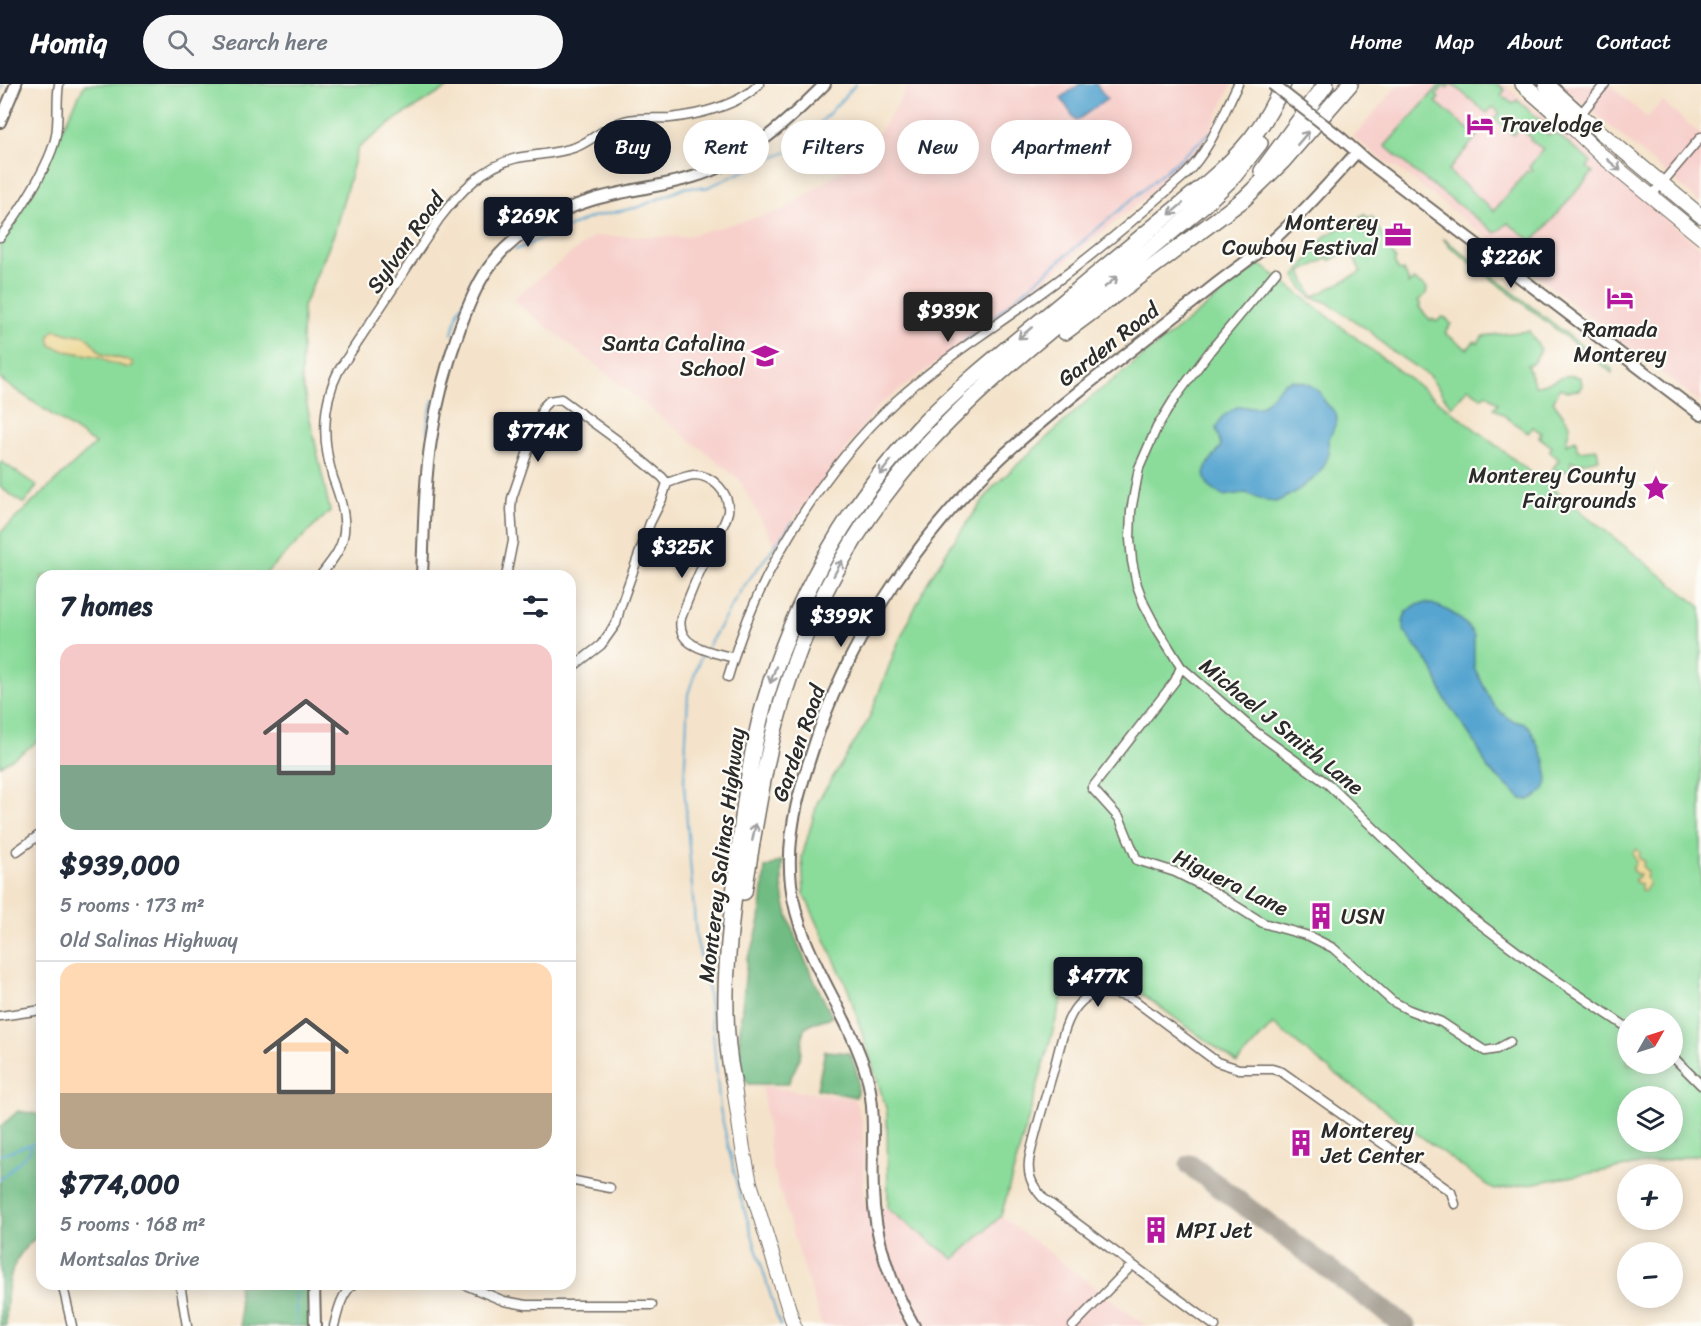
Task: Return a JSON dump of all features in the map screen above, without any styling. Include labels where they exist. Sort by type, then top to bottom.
[{"type":"highway","points":[[1220,171],[1237,153],[1256,125],[1268,102],[1273,84]]},
{"type":"highway","points":[[1220,171],[1255,135],[1283,84]]},
{"type":"highway","points":[[970,401],[1228,183],[1262,140],[1280,110],[1291,84]]},
{"type":"highway","points":[[1181,246],[1227,207],[1252,182],[1326,84]]},
{"type":"highway","points":[[970,401],[1230,210],[1264,182],[1350,84]]},
{"type":"highway","points":[[1523,84],[1575,120]]},
{"type":"highway","points":[[1546,84],[1575,120]]},
{"type":"highway","name":"Monterey Salinas Highway","points":[[733,1080],[728,1051],[727,976],[740,846],[753,751],[776,668],[795,618],[818,571],[844,525],[869,489],[902,447],[938,409],[1220,171]]},
{"type":"highway","name":"Monterey Salinas Highway","points":[[733,1080],[732,1011],[741,911],[769,754],[793,669],[825,592],[868,519],[915,459],[970,401]]},
{"type":"main road","points":[[1575,120],[1662,184],[1701,216]]},
{"type":"main road","points":[[1575,120],[1600,154],[1701,237]]},
{"type":"main road","name":"Monterey Salinas Highway","points":[[733,1080],[750,1183],[794,1326]]},
{"type":"street","points":[[0,122],[16,84]]},
{"type":"street","points":[[0,237],[27,197],[51,151],[56,137],[59,84]]},
{"type":"street","name":"Sylvan Road","points":[[325,570],[337,555],[344,531],[344,518],[329,464],[324,430],[332,383],[449,207],[470,184],[498,164],[576,147],[624,121],[683,116],[722,106],[747,95],[759,84]]},
{"type":"street","points":[[422,570],[429,451],[446,370],[468,306],[494,261],[525,232],[575,206],[618,193],[692,178],[731,161],[770,134],[825,84]]},
{"type":"street","points":[[728,677],[750,612],[781,551],[823,486],[860,438],[922,378],[1059,280],[1185,175],[1210,144],[1238,84]]},
{"type":"street","points":[[1273,84],[1357,152],[1701,415]]},
{"type":"street","points":[[1575,120],[1605,84]]},
{"type":"street","points":[[1652,196],[1701,137]]},
{"type":"street","name":"Garden Road","points":[[914,1326],[893,1281],[878,1230],[873,1196],[873,1110],[867,1078],[849,1029],[806,941],[793,899],[789,865],[792,826],[800,788],[823,720],[845,670],[885,598],[921,546],[961,498],[1004,455],[1049,416],[1270,242],[1314,200],[1357,152]]},
{"type":"street","name":"Michael J Smith Lane","points":[[1276,272],[1210,351],[1175,398],[1157,427],[1139,468],[1131,511],[1130,539],[1131,561],[1144,604],[1181,666],[1257,733],[1328,784],[1429,881],[1467,914],[1540,969],[1617,1021]]},
{"type":"street","points":[[507,570],[513,541],[512,498],[543,407],[549,401],[558,399],[567,404],[617,440],[667,483]]},
{"type":"street","points":[[667,483],[691,475],[705,477],[717,484],[725,495],[728,505],[727,516],[698,576],[682,615],[680,626],[684,637],[693,646],[734,658]]},
{"type":"street","points":[[576,664],[601,645],[616,624],[650,523],[667,483]]},
{"type":"street","name":"Higuera Lane","points":[[1181,666],[1175,681],[1092,788],[1120,819],[1137,860],[1175,872],[1208,888],[1263,923],[1309,936],[1333,948],[1392,1001],[1441,1022],[1485,1051],[1497,1049],[1510,1042]]},
{"type":"street","points":[[16,851],[36,837]]},
{"type":"street","points":[[1215,1326],[1044,1198],[1032,1185],[1028,1164],[1065,1032],[1079,1003],[1088,998],[1108,993],[1134,1000],[1217,1062],[1239,1069],[1272,1069],[1282,1072],[1450,1192],[1455,1204]]},
{"type":"street","points":[[0,1016],[36,1011]]},
{"type":"street","points":[[1683,1067],[1701,1085]]},
{"type":"street","points":[[576,1181],[610,1188]]},
{"type":"street","points":[[1073,1326],[1132,1264]]},
{"type":"street","points":[[181,1290],[187,1326]]},
{"type":"street","points":[[314,1290],[315,1326]]},
{"type":"street","points":[[334,1326],[338,1309],[347,1290]]},
{"type":"street","points":[[477,1290],[504,1301],[526,1305],[652,1305]]},
{"type":"street","points":[[63,1291],[72,1326]]},
{"type":"shaded area","name":"Santa Catalina School","points":[[908,84],[1232,84],[1200,153],[1011,307],[879,405],[775,545],[739,479],[512,299],[594,236],[684,237],[784,210],[836,174],[885,174],[885,123]]},
{"type":"shaded area","points":[[1399,84],[1503,84],[1701,248],[1701,403],[1396,167],[1388,164],[1353,137]]},
{"type":"shaded area","points":[[1560,84],[1609,84],[1647,118],[1662,101],[1701,135],[1701,203]]},
{"type":"shaded area","points":[[762,1086],[854,1099],[863,1123],[864,1203],[888,1209],[954,1258],[1001,1216],[1146,1326],[822,1326],[772,1166]]},
{"type":"green space","points":[[85,84],[454,84],[399,117],[358,148],[334,234],[303,307],[301,378],[330,511],[269,570],[36,570],[36,742],[0,766],[0,533],[95,444],[0,379],[0,237],[51,151]]},
{"type":"green space","points":[[1441,84],[1450,84],[1447,88],[1444,86],[1436,95],[1439,98],[1436,102],[1478,135],[1448,171],[1494,211],[1527,171],[1533,170],[1529,167],[1543,149],[1530,140],[1531,138],[1520,128],[1513,135],[1494,119],[1500,113],[1493,107],[1487,113],[1452,84],[1498,84],[1505,90],[1501,95],[1513,104],[1517,100],[1547,126],[1543,131],[1549,135],[1556,133],[1591,162],[1587,167],[1593,172],[1533,242],[1508,223],[1496,233],[1415,172],[1385,146]]},
{"type":"green space","points":[[1365,215],[1368,219],[1372,217],[1396,260],[1394,262],[1399,271],[1403,270],[1408,284],[1414,280],[1427,288],[1426,294],[1418,301],[1421,305],[1419,307],[1431,321],[1433,319],[1436,322],[1442,317],[1446,318],[1451,324],[1445,333],[1467,349],[1475,341],[1478,343],[1483,336],[1529,331],[1541,350],[1533,363],[1527,365],[1535,386],[1570,375],[1581,378],[1582,386],[1579,390],[1567,391],[1560,388],[1553,401],[1570,425],[1566,444],[1576,440],[1579,451],[1597,449],[1599,459],[1580,463],[1571,461],[1571,471],[1553,471],[1559,460],[1549,451],[1552,447],[1539,437],[1541,433],[1533,427],[1528,433],[1494,408],[1498,403],[1486,394],[1482,398],[1468,388],[1452,407],[1429,376],[1389,349],[1371,332],[1326,302],[1311,297],[1303,289],[1295,276],[1325,236],[1344,226],[1346,229],[1361,221],[1359,218]],"holes":[[[1350,250],[1361,272],[1313,297],[1301,272]]]},
{"type":"green space","points":[[1443,238],[1612,369],[1612,373],[1448,245]]},
{"type":"green space","points":[[1260,264],[1563,497],[1701,607],[1701,1154],[1644,1164],[1617,1164],[1617,1169],[1494,1190],[1326,1067],[1273,1024],[1237,1063],[1095,960],[1064,991],[1001,1216],[954,1259],[888,1209],[887,1111],[848,989],[804,894],[802,857],[818,801],[868,721],[898,643],[927,583],[993,487],[1089,399]]},
{"type":"green space","points":[[2,462],[37,486],[24,504],[0,487],[0,464]]},
{"type":"green space","points":[[783,860],[784,899],[789,919],[805,961],[832,1017],[804,1028],[800,1058],[788,1084],[748,1084],[741,1072],[739,1038],[747,959],[753,947],[760,920],[765,868]]},
{"type":"green space","points":[[825,1051],[849,1053],[857,1074],[856,1097],[817,1089]]},
{"type":"green space","points":[[18,1111],[36,1114],[36,1238],[22,1251],[11,1274],[6,1326],[0,1326],[0,1127]]},
{"type":"green space","points":[[238,1290],[307,1290],[309,1326],[241,1326]]},
{"type":"sand","points":[[56,330],[83,335],[102,354],[130,361],[133,366],[129,368],[108,362],[101,357],[65,351],[52,346],[49,337]]},
{"type":"sand","points":[[1637,849],[1640,853],[1639,858],[1644,861],[1643,867],[1648,872],[1646,877],[1649,884],[1645,891],[1641,890],[1641,884],[1635,882],[1640,875],[1632,870],[1636,862],[1633,852]]},
{"type":"water","points":[[1080,84],[1096,84],[1107,99],[1075,120],[1061,98]]},
{"type":"water","points":[[1292,380],[1307,383],[1320,392],[1325,402],[1336,413],[1337,421],[1328,441],[1329,454],[1318,475],[1294,493],[1276,502],[1246,493],[1223,496],[1212,489],[1204,475],[1206,467],[1221,446],[1216,428],[1222,417],[1237,407],[1261,407],[1284,383]]},
{"type":"water","points":[[1426,603],[1447,610],[1466,624],[1474,636],[1474,667],[1493,704],[1511,720],[1530,728],[1545,761],[1548,780],[1543,791],[1533,799],[1522,799],[1488,769],[1476,744],[1446,701],[1432,668],[1404,631],[1403,621],[1406,613],[1416,605]]},
{"type":"waterway","points":[[0,91],[3,84]]},
{"type":"waterway","points":[[515,250],[592,217],[639,207],[687,187],[706,188],[798,147],[856,84]]},
{"type":"waterway","points":[[962,344],[1211,132]]},
{"type":"waterway","points":[[452,334],[459,309],[468,295]]},
{"type":"waterway","points":[[427,432],[433,400]]},
{"type":"waterway","points":[[707,648],[741,590],[793,522]]},
{"type":"waterway","points":[[704,653],[688,694],[684,785],[696,937],[707,984],[720,1109],[738,1189],[780,1326]]},
{"type":"waterway","points":[[0,1155],[36,1142]]},
{"type":"waterway","points":[[0,1180],[30,1151],[30,1145]]},
{"type":"waterway","points":[[296,1290],[296,1326]]},
{"type":"taxiway","points":[[1190,1165],[1405,1326]]},
{"type":"place","name":"Travelodge","points":[[1480,124]]},
{"type":"place","name":"Monterey Cowboy Festival","points":[[1398,235]]},
{"type":"place","name":"Ramada Monterey","points":[[1620,298]]},
{"type":"place","name":"Santa Catalina School","points":[[765,356]]},
{"type":"place","name":"Monterey County Fairgrounds","points":[[1656,488]]},
{"type":"place","name":"USN","points":[[1321,916]]},
{"type":"place","name":"Monterey Jet Center","points":[[1301,1143]]},
{"type":"place","name":"MPI Jet","points":[[1156,1230]]}]
